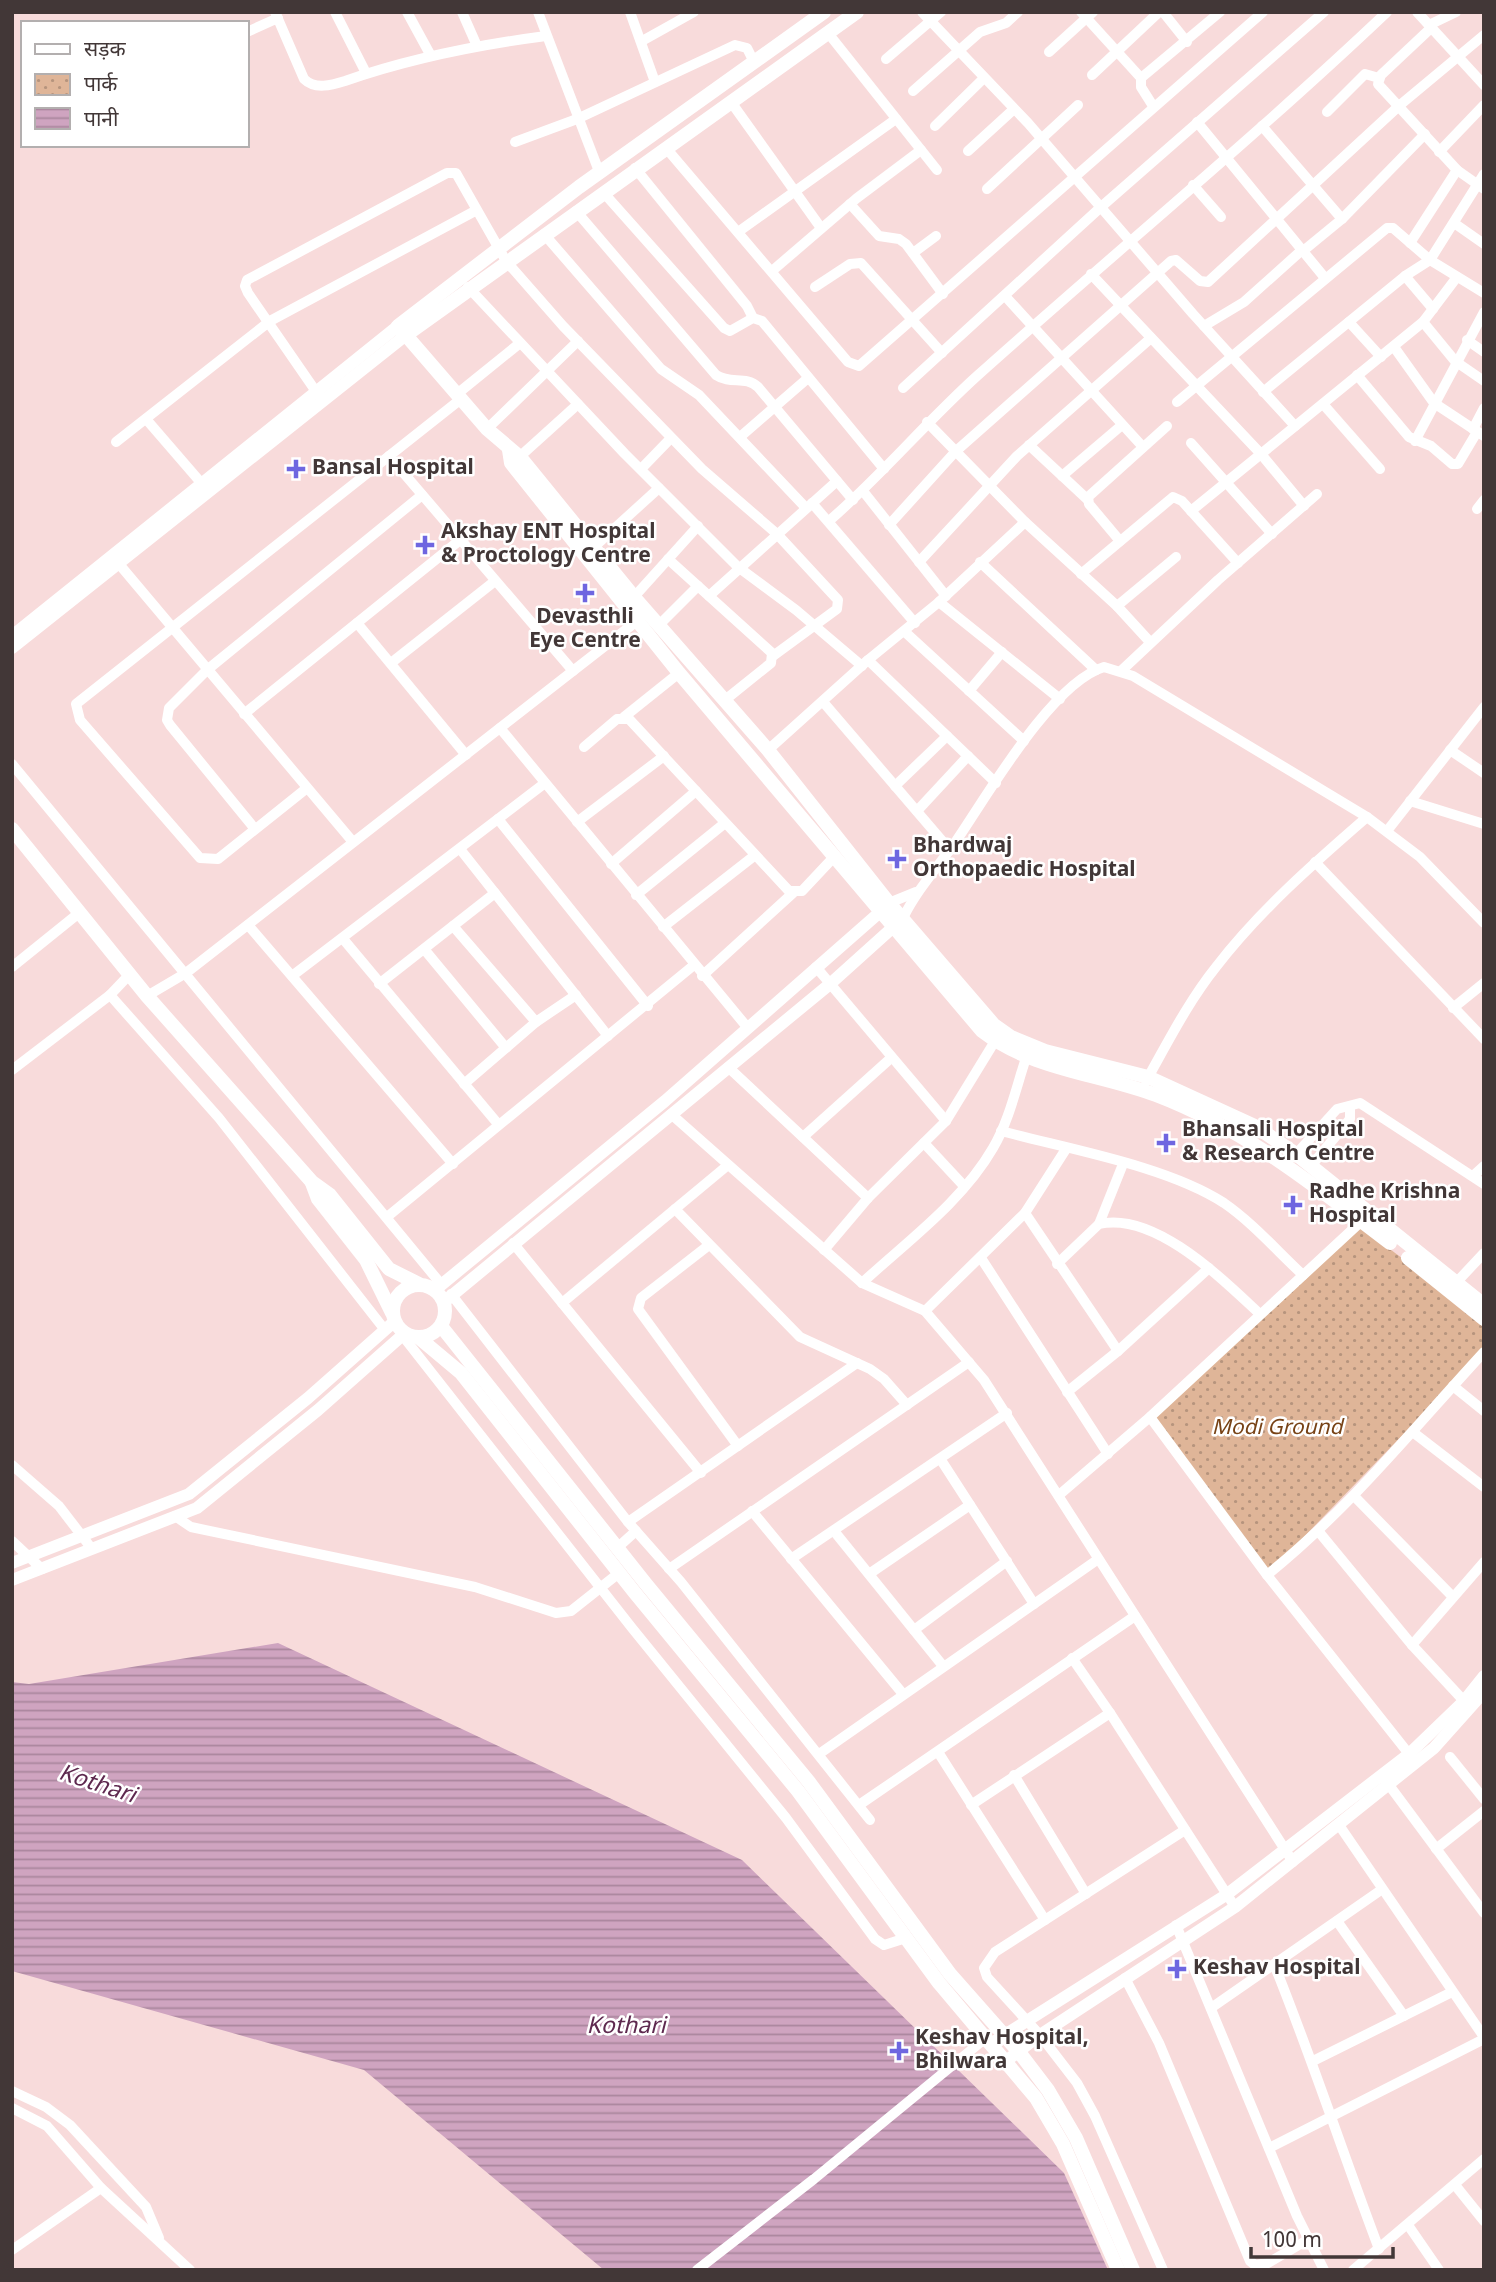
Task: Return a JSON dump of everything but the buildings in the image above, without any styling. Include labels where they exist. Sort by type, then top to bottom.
[{"type":"main road","points":[[402,330],[468,288],[857,12]]},
{"type":"main road","points":[[402,330],[497,248],[818,14]]},
{"type":"main road","points":[[402,330],[594,547],[634,597],[768,750],[884,908]]},
{"type":"main road","points":[[513,457],[637,621],[761,767],[833,858],[1003,1032],[1045,1051],[1148,1077],[1235,1115],[1296,1154],[1365,1218]]},
{"type":"main road","points":[[12,829],[147,996],[312,1182],[330,1195],[389,1269],[442,1293],[445,1314],[441,1326],[431,1334],[409,1335]]},
{"type":"main road","points":[[898,923],[982,1031],[995,1041],[1026,1058],[1141,1090],[1230,1128],[1365,1218],[1452,1287],[1484,1319]]},
{"type":"main road","points":[[312,1182],[318,1199],[366,1260],[391,1321],[461,1373],[510,1424],[617,1548],[809,1782],[950,1974],[1006,2061],[1047,2114],[1118,2270]]},
{"type":"main road","points":[[391,1321],[399,1293],[419,1284]]},
{"type":"main road","points":[[1452,1287],[1484,1305]]},
{"type":"main road","points":[[441,1326],[619,1573],[798,1791],[906,1938],[994,2039],[1019,2052],[1060,2106],[1133,2270]]},
{"type":"street","points":[[335,12],[366,74]]},
{"type":"street","points":[[407,12],[431,56]]},
{"type":"street","points":[[462,12],[477,46]]},
{"type":"street","points":[[538,12],[600,174]]},
{"type":"street","points":[[630,12],[655,82]]},
{"type":"street","points":[[642,41],[694,12]]},
{"type":"street","points":[[922,12],[1041,138],[1157,274],[1295,426]]},
{"type":"street","points":[[886,59],[941,12]]},
{"type":"street","points":[[913,91],[980,32],[1006,23],[1018,12]]},
{"type":"street","points":[[1092,75],[1161,12],[1187,42]]},
{"type":"street","points":[[1141,78],[1220,12]]},
{"type":"street","points":[[666,148],[853,366],[862,365],[1153,106],[1263,12]]},
{"type":"street","points":[[903,388],[1101,207],[1324,12]]},
{"type":"street","points":[[829,521],[863,492],[927,422],[1387,12]]},
{"type":"street","points":[[1417,12],[1484,85]]},
{"type":"street","points":[[1379,78],[1430,27],[1456,12]]},
{"type":"street","points":[[1049,52],[1087,14],[1141,78],[1141,87],[1153,106]]},
{"type":"street","points":[[248,31],[277,15],[308,83],[333,85],[431,56],[477,46],[547,39]]},
{"type":"street","points":[[828,33],[937,170]]},
{"type":"street","points":[[889,525],[955,452],[1171,261],[1177,260],[1200,281],[1208,282],[1400,105],[1484,35]]},
{"type":"street","points":[[515,142],[577,119],[738,44],[747,48],[754,62]]},
{"type":"street","points":[[1327,112],[1365,74],[1379,78]]},
{"type":"street","points":[[934,126],[984,78]]},
{"type":"street","points":[[1379,78],[1380,87],[1400,105],[1439,152],[1480,187]]},
{"type":"street","points":[[731,102],[821,228]]},
{"type":"street","points":[[1439,152],[1484,104]]},
{"type":"street","points":[[987,189],[1078,105]]},
{"type":"street","points":[[968,151],[1014,109]]},
{"type":"street","points":[[738,232],[896,119]]},
{"type":"street","points":[[1197,122],[1325,278]]},
{"type":"street","points":[[1262,126],[1342,219]]},
{"type":"street","points":[[1204,327],[1244,302],[1342,219],[1425,134]]},
{"type":"street","points":[[772,271],[850,204],[921,150]]},
{"type":"street","points":[[635,168],[688,228],[747,306],[753,318],[762,321],[884,469]]},
{"type":"street","points":[[1410,243],[1457,170]]},
{"type":"street","points":[[317,393],[245,286],[249,278],[447,173],[459,175],[475,211],[506,261],[671,438],[777,534],[839,602],[836,609],[774,656],[771,663],[724,700]]},
{"type":"street","points":[[1264,392],[1405,276],[1430,260],[1480,187],[1484,174]]},
{"type":"street","points":[[1193,186],[1221,218]]},
{"type":"street","points":[[603,192],[724,328],[733,331],[753,318]]},
{"type":"street","points":[[850,204],[879,236],[902,240],[943,294]]},
{"type":"street","points":[[117,442],[270,321],[475,211]]},
{"type":"street","points":[[576,211],[716,375],[729,382],[753,382],[853,500]]},
{"type":"street","points":[[1454,223],[1484,244]]},
{"type":"street","points":[[1177,402],[1230,355],[1387,228],[1392,228],[1430,260],[1484,293]]},
{"type":"street","points":[[544,234],[661,369],[699,395],[809,505],[829,521],[915,623]]},
{"type":"street","points":[[913,253],[936,236]]},
{"type":"street","points":[[815,287],[850,264],[861,263],[942,353]]},
{"type":"street","points":[[1091,274],[1261,454],[1304,506]]},
{"type":"street","points":[[1405,276],[1433,310]]},
{"type":"street","points":[[1191,511],[1423,322],[1457,277]]},
{"type":"street","points":[[468,288],[641,470],[738,567],[865,663],[996,783]]},
{"type":"street","points":[[1005,296],[1143,447]]},
{"type":"street","points":[[1415,441],[1466,340],[1484,312]]},
{"type":"street","points":[[1349,322],[1381,357]]},
{"type":"street","points":[[1423,322],[1455,361],[1484,381]]},
{"type":"street","points":[[12,636],[317,393],[402,330]]},
{"type":"street","points":[[12,648],[119,564],[402,330]]},
{"type":"street","points":[[919,562],[987,486],[1029,445],[1092,393],[1151,338]]},
{"type":"street","points":[[1466,340],[1484,352]]},
{"type":"street","points":[[487,429],[578,341]]},
{"type":"street","points":[[307,788],[218,859],[200,858],[77,714],[75,708],[79,700],[389,456],[520,343]]},
{"type":"street","points":[[1394,347],[1434,403],[1478,432]]},
{"type":"street","points":[[1357,376],[1404,433],[1415,441],[1431,446],[1455,465],[1478,432],[1484,408]]},
{"type":"street","points":[[740,438],[808,378]]},
{"type":"street","points":[[513,457],[578,404]]},
{"type":"street","points":[[1323,404],[1381,469]]},
{"type":"street","points":[[146,419],[203,485]]},
{"type":"street","points":[[927,422],[987,486],[1117,606],[1150,642]]},
{"type":"street","points":[[1062,475],[1122,425]]},
{"type":"street","points":[[1087,499],[1167,426]]},
{"type":"street","points":[[641,470],[671,438]]},
{"type":"street","points":[[1191,443],[1272,534]]},
{"type":"street","points":[[1029,445],[1087,499],[1119,541]]},
{"type":"street","points":[[389,456],[573,671]]},
{"type":"street","points":[[709,596],[738,567],[837,481]]},
{"type":"street","points":[[594,547],[659,488]]},
{"type":"street","points":[[863,492],[919,562],[943,599],[1060,699]]},
{"type":"street","points":[[1121,671],[1317,494]]},
{"type":"street","points":[[255,829],[167,720],[169,708],[207,670],[422,495]]},
{"type":"street","points":[[1081,574],[1170,498],[1178,498],[1238,563]]},
{"type":"street","points":[[1477,509],[1484,500]]},
{"type":"street","points":[[768,750],[824,703],[865,663],[943,599],[1025,522]]},
{"type":"street","points":[[634,597],[698,526]]},
{"type":"street","points":[[244,714],[460,540]]},
{"type":"street","points":[[1117,606],[1176,557]]},
{"type":"street","points":[[668,559],[774,656]]},
{"type":"street","points":[[980,562],[1096,670]]},
{"type":"street","points":[[119,564],[353,842]]},
{"type":"street","points":[[391,663],[495,581]]},
{"type":"street","points":[[659,625],[698,586]]},
{"type":"street","points":[[147,996],[186,973],[637,621]]},
{"type":"street","points":[[357,623],[466,755]]},
{"type":"street","points":[[905,632],[1024,741]]},
{"type":"street","points":[[969,691],[1002,652]]},
{"type":"street","points":[[442,1293],[513,1243],[830,984],[898,923],[916,892],[950,850],[1024,741],[1060,699],[1096,670],[1104,667],[1121,671],[1367,817],[1420,857],[1484,923]]},
{"type":"street","points":[[584,747],[679,673]]},
{"type":"street","points":[[824,703],[950,850]]},
{"type":"street","points":[[1387,831],[1481,715]]},
{"type":"street","points":[[624,717],[785,889],[793,893]]},
{"type":"street","points":[[500,728],[702,976],[747,1027]]},
{"type":"street","points":[[895,786],[947,736]]},
{"type":"street","points":[[1450,750],[1484,774]]},
{"type":"street","points":[[916,811],[968,756]]},
{"type":"street","points":[[577,822],[664,757]]},
{"type":"street","points":[[12,764],[387,1217],[442,1293],[669,1569],[870,1820]]},
{"type":"street","points":[[292,976],[344,940],[545,783]]},
{"type":"street","points":[[611,864],[696,792]]},
{"type":"street","points":[[1410,801],[1484,824]]},
{"type":"street","points":[[1141,1090],[1215,967],[1243,934],[1315,862],[1367,817]]},
{"type":"street","points":[[498,819],[648,1006]]},
{"type":"street","points":[[636,895],[724,823]]},
{"type":"street","points":[[460,849],[608,1036]]},
{"type":"street","points":[[663,927],[754,856]]},
{"type":"street","points":[[702,976],[793,893],[802,891],[833,858]]},
{"type":"street","points":[[1315,862],[1484,1040]]},
{"type":"street","points":[[442,1293],[884,908],[916,892]]},
{"type":"street","points":[[379,984],[495,893]]},
{"type":"street","points":[[12,967],[79,913]]},
{"type":"street","points":[[248,925],[453,1164]]},
{"type":"street","points":[[453,926],[536,1022]]},
{"type":"street","points":[[344,940],[498,1125]]},
{"type":"street","points":[[424,949],[506,1048]]},
{"type":"street","points":[[387,1217],[648,1006],[694,965]]},
{"type":"street","points":[[816,967],[946,1121]]},
{"type":"street","points":[[12,1070],[110,995],[130,974]]},
{"type":"street","points":[[1453,1008],[1484,983]]},
{"type":"street","points":[[12,1563],[190,1493],[391,1321],[219,1118],[110,995]]},
{"type":"street","points":[[464,1084],[536,1022],[576,995]]},
{"type":"street","points":[[824,1250],[868,1198],[946,1121],[995,1041]]},
{"type":"street","points":[[803,1137],[891,1058]]},
{"type":"street","points":[[862,1283],[981,1167],[1001,1131],[1026,1058]]},
{"type":"street","points":[[728,1067],[868,1198]]},
{"type":"street","points":[[1296,1154],[1338,1109],[1356,1103],[1364,1104],[1484,1184]]},
{"type":"street","points":[[1311,1166],[1350,1119],[1350,1107]]},
{"type":"street","points":[[671,1114],[862,1283],[925,1311],[969,1362],[1007,1413],[1097,1560],[1293,1862]]},
{"type":"street","points":[[1001,1131],[1123,1164],[1193,1188],[1225,1204],[1303,1275]]},
{"type":"street","points":[[924,1143],[964,1186]]},
{"type":"street","points":[[925,1311],[1025,1213],[1066,1149]]},
{"type":"street","points":[[1057,1264],[1099,1224],[1123,1164]]},
{"type":"street","points":[[562,1303],[728,1165]]},
{"type":"street","points":[[1473,1176],[1484,1166]]},
{"type":"street","points":[[675,1209],[800,1338],[857,1363],[884,1379],[907,1405]]},
{"type":"street","points":[[1025,1213],[1118,1351]]},
{"type":"street","points":[[1059,1495],[1150,1417],[1365,1218]]},
{"type":"street","points":[[1099,1224],[1108,1222],[1132,1225],[1177,1245],[1209,1268],[1260,1314]]},
{"type":"street","points":[[513,1243],[701,1473]]},
{"type":"street","points":[[709,1245],[641,1298],[638,1309],[738,1446]]},
{"type":"street","points":[[1452,1287],[1484,1253]]},
{"type":"street","points":[[981,1258],[1108,1454]]},
{"type":"street","points":[[1067,1392],[1118,1351],[1209,1268]]},
{"type":"street","points":[[12,1580],[197,1508],[409,1335],[601,1589],[786,1818],[875,1939],[884,1945],[906,1938]]},
{"type":"street","points":[[1267,1575],[1319,1532],[1414,1433],[1484,1352]]},
{"type":"street","points":[[669,1569],[969,1362]]},
{"type":"street","points":[[628,1522],[857,1363]]},
{"type":"street","points":[[1453,1386],[1484,1411]]},
{"type":"street","points":[[791,1559],[1007,1413]]},
{"type":"street","points":[[1150,1417],[1267,1575],[1409,1754]]},
{"type":"street","points":[[1414,1433],[1484,1487]]},
{"type":"street","points":[[941,1460],[1034,1604]]},
{"type":"street","points":[[12,1465],[59,1506],[92,1549]]},
{"type":"street","points":[[1354,1496],[1453,1597]]},
{"type":"street","points":[[869,1574],[970,1505]]},
{"type":"street","points":[[751,1511],[902,1694]]},
{"type":"street","points":[[174,1516],[191,1527],[475,1587],[556,1614],[571,1611],[619,1573]]},
{"type":"street","points":[[617,1548],[636,1531]]},
{"type":"street","points":[[834,1531],[943,1666]]},
{"type":"street","points":[[1319,1532],[1412,1645],[1464,1701]]},
{"type":"street","points":[[12,1541],[31,1555],[42,1569]]},
{"type":"street","points":[[819,1754],[1097,1560]]},
{"type":"street","points":[[914,1630],[1007,1561]]},
{"type":"street","points":[[1412,1645],[1484,1562]]},
{"type":"street","points":[[859,1805],[1135,1616]]},
{"type":"street","points":[[1072,1658],[1235,1907]]},
{"type":"street","points":[[1006,2061],[1182,1939],[1235,1907],[1339,1825],[1464,1701],[1484,1676]]},
{"type":"street","points":[[698,2269],[994,2039],[1226,1895],[1286,1849],[1434,1748],[1484,1692]]},
{"type":"street","points":[[971,1805],[1110,1713]]},
{"type":"street","points":[[938,1752],[1045,1920]]},
{"type":"street","points":[[1450,1757],[1484,1799]]},
{"type":"street","points":[[1014,1775],[1086,1894]]},
{"type":"street","points":[[1386,1781],[1484,1913]]},
{"type":"street","points":[[1436,1849],[1484,1811]]},
{"type":"street","points":[[1269,2148],[1484,2038],[1339,1825]]},
{"type":"street","points":[[1163,2270],[1096,2116],[1077,2083],[1040,2035],[987,1977],[984,1968],[995,1952],[1185,1830]]},
{"type":"street","points":[[1211,2008],[1381,1890]]},
{"type":"street","points":[[1337,1921],[1404,2016]]},
{"type":"street","points":[[1176,1925],[1269,2148],[1324,2270]]},
{"type":"street","points":[[1274,1964],[1313,2061],[1329,2118],[1379,2249]]},
{"type":"street","points":[[1125,1978],[1159,2043],[1250,2261],[1255,2264],[1268,2263],[1309,2239]]},
{"type":"street","points":[[1313,2061],[1452,1992]]},
{"type":"street","points":[[12,2091],[46,2107],[71,2125],[146,2207],[159,2238]]},
{"type":"street","points":[[12,2108],[47,2126],[101,2188],[146,2230],[159,2238],[190,2270]]},
{"type":"street","points":[[1353,2270],[1484,2159]]},
{"type":"street","points":[[1455,2185],[1484,2221]]},
{"type":"street","points":[[12,2250],[101,2188]]},
{"type":"street","points":[[1408,2225],[1439,2270]]},
{"type":"green space","name":"Modi Ground","points":[[1358,1225],[1484,1320],[1484,1351],[1267,1575],[1150,1417]]},
{"type":"water","name":"Kothari","points":[[278,1643],[742,1860],[1064,2173],[1108,2270],[604,2270],[364,2070],[12,1971],[12,1682],[29,1684]]},
{"type":"place","name":"Bansal Hospital","points":[[296,469]]},
{"type":"place","name":"Akshay ENT Hospital & Proctology Centre","points":[[425,545]]},
{"type":"place","name":"Devasthli Eye Centre","points":[[585,593]]},
{"type":"place","name":"Bhardwaj Orthopaedic Hospital","points":[[897,859]]},
{"type":"place","name":"Bhansali Hospital & Research Centre","points":[[1166,1143]]},
{"type":"place","name":"Radhe Krishna Hospital","points":[[1293,1205]]},
{"type":"place","name":"Keshav Hospital","points":[[1177,1969]]},
{"type":"place","name":"Keshav Hospital, Bhilwara","points":[[899,2051]]}]
